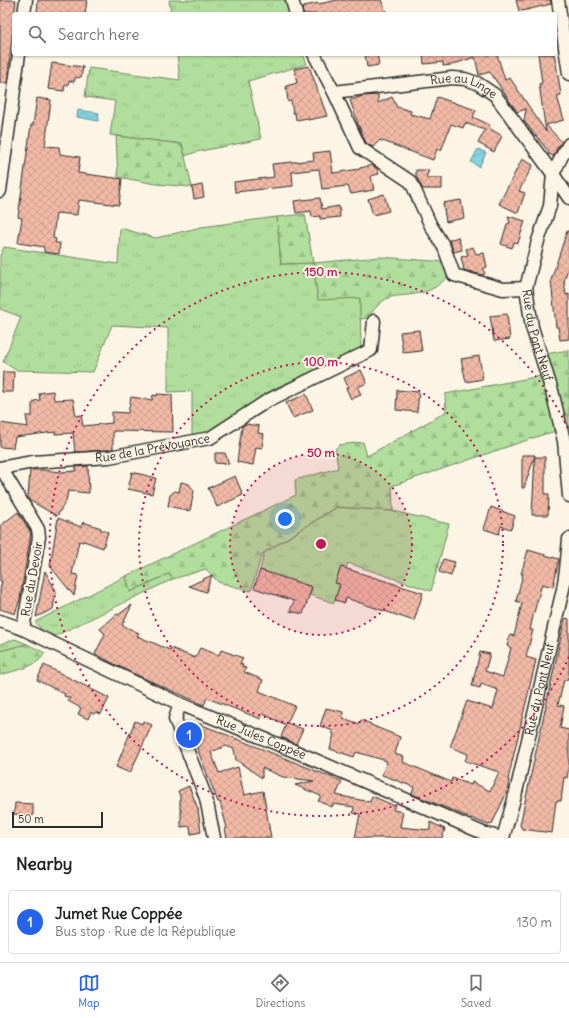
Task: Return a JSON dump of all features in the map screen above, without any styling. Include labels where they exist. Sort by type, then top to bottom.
[{"type":"street","points":[[24,12],[26,0]]},
{"type":"street","points":[[292,0],[295,12]]},
{"type":"street","points":[[558,0],[569,74]]},
{"type":"street","points":[[0,191],[19,56]]},
{"type":"street","points":[[315,56],[334,92],[360,148],[411,182],[431,226],[444,247],[454,275],[503,289],[526,288]]},
{"type":"street","name":"Rue au Linge","points":[[334,92],[452,78],[465,79],[477,83],[495,95],[569,198]]},
{"type":"street","points":[[553,174],[569,144]]},
{"type":"street","name":"Rue du Pont Neuf","points":[[553,174],[550,206],[538,240],[526,288],[532,327],[552,391],[564,441],[569,496]]},
{"type":"street","name":"Rue de la Prévoyance","points":[[1,468],[33,462],[109,457],[210,438],[267,401],[371,350],[374,321]]},
{"type":"street","name":"Rue du Devoir","points":[[1,468],[39,532],[23,629]]},
{"type":"street","name":"Rue du Pont Neuf","points":[[503,838],[516,792],[563,589],[569,540]]},
{"type":"street","name":"Rue Jules Coppée","points":[[0,621],[23,629],[180,704],[299,753],[482,836],[503,838]]},
{"type":"street","points":[[180,704],[175,719],[206,798],[214,838]]},
{"type":"green space","points":[[169,0],[287,0],[291,12],[171,12]]},
{"type":"green space","points":[[177,56],[304,56],[307,64],[248,81],[261,139],[196,152],[185,156],[182,144],[110,135],[115,101],[85,97],[89,68],[180,80]]},
{"type":"green space","points":[[116,136],[182,144],[192,187],[156,184],[118,177]]},
{"type":"green space","points":[[305,214],[313,263],[281,264],[277,217]]},
{"type":"green space","points":[[277,217],[281,264],[313,263],[318,299],[360,297],[361,350],[275,388],[212,430],[201,434],[192,435],[192,391],[168,392],[168,328],[112,325],[93,372],[16,370],[3,362],[21,317],[0,309],[0,256],[4,247],[118,264],[120,228],[156,238],[201,227]]},
{"type":"green space","points":[[380,257],[446,262],[450,275],[428,291],[387,299],[381,302],[368,318],[360,319],[360,298],[318,300],[313,263]]},
{"type":"green space","points":[[569,350],[569,428],[545,434],[392,486],[393,511],[337,507],[262,554],[251,591],[218,582],[206,569],[173,579],[168,574],[130,592],[126,576],[296,495],[295,480],[338,468],[335,449],[339,445],[363,442],[367,456],[446,412],[445,394],[551,374],[545,354]]},
{"type":"green space","points":[[337,507],[393,511],[449,524],[431,591],[348,563],[334,603],[310,595],[312,587],[260,570],[264,553]]},
{"type":"green space","points":[[168,574],[173,579],[49,639],[35,622],[126,576],[130,592]]},
{"type":"green space","points":[[15,639],[27,644],[0,651],[0,644]]},
{"type":"green space","points":[[27,644],[45,653],[37,662],[31,665],[0,675],[0,651]]},
{"type":"water","points":[[78,110],[99,113],[98,121],[77,117]]},
{"type":"water","points":[[478,149],[486,153],[479,167],[471,162]]},
{"type":"building","points":[[0,0],[16,0],[15,12],[12,12],[12,37],[7,83],[0,83]]},
{"type":"building","points":[[38,0],[87,0],[85,12],[37,12]]},
{"type":"building","points":[[337,0],[381,0],[386,12],[303,12],[302,8],[304,6]]},
{"type":"building","points":[[516,0],[551,0],[551,4],[519,11]]},
{"type":"building","points":[[365,56],[377,56],[379,65],[367,67]]},
{"type":"building","points":[[423,56],[498,56],[505,80],[510,78],[546,132],[539,84],[542,83],[538,56],[554,56],[561,95],[557,96],[564,120],[546,125],[562,142],[557,148],[553,157],[550,154],[549,155],[548,151],[524,121],[526,109],[517,112],[490,72],[479,75],[475,57],[451,65],[443,66],[443,62],[424,64]]},
{"type":"building","points":[[52,63],[83,67],[81,77],[75,78],[74,82],[69,81],[68,85],[65,85],[64,91],[48,89]]},
{"type":"building","points":[[309,66],[327,116],[308,120],[308,118],[296,120],[291,101],[288,102],[286,86],[297,83],[294,69]]},
{"type":"building","points":[[378,95],[378,103],[392,97],[397,107],[411,111],[410,114],[430,119],[437,97],[476,110],[473,117],[490,125],[489,128],[502,136],[494,152],[478,143],[485,130],[465,123],[463,128],[451,124],[441,151],[437,149],[433,160],[380,140],[373,147],[366,143],[350,100],[363,96]]},
{"type":"building","points":[[37,98],[51,100],[45,146],[59,147],[60,154],[80,157],[78,173],[122,179],[119,205],[79,200],[77,215],[56,213],[53,238],[56,239],[55,243],[60,243],[59,254],[44,252],[44,247],[18,243],[22,218],[18,217],[31,125],[33,125]]},
{"type":"building","points":[[330,151],[333,173],[360,169],[372,165],[377,169],[379,174],[371,176],[374,190],[351,194],[348,186],[322,189],[319,169],[292,172],[293,186],[235,192],[234,182],[274,177],[272,164],[314,160],[313,153]]},
{"type":"building","points":[[522,159],[533,165],[519,191],[525,193],[518,213],[499,204]]},
{"type":"building","points":[[416,170],[429,170],[426,178],[442,178],[442,189],[423,189],[416,177]]},
{"type":"building","points":[[202,185],[204,197],[194,199],[192,187]]},
{"type":"building","points":[[384,194],[389,211],[373,215],[368,199]]},
{"type":"building","points":[[320,198],[322,209],[339,206],[340,217],[320,219],[320,216],[312,217],[311,211],[296,213],[294,201]]},
{"type":"building","points":[[461,200],[464,218],[446,222],[443,203]]},
{"type":"building","points":[[508,216],[525,221],[518,243],[514,242],[512,248],[501,244],[507,224],[510,223]]},
{"type":"building","points":[[567,231],[569,231],[569,265],[564,281],[566,295],[569,294],[569,339],[560,340],[558,327],[556,327],[551,280]]},
{"type":"building","points":[[458,237],[462,250],[454,252],[449,240]]},
{"type":"building","points":[[473,247],[476,254],[484,253],[487,267],[483,269],[485,274],[482,275],[464,270],[461,257],[468,255],[466,249]]},
{"type":"building","points":[[507,314],[510,339],[494,341],[490,316]]},
{"type":"building","points":[[419,330],[422,351],[403,353],[400,332]]},
{"type":"building","points":[[479,356],[483,379],[466,382],[461,359]]},
{"type":"building","points":[[361,370],[367,383],[358,387],[361,395],[351,399],[346,388],[348,387],[344,378]]},
{"type":"building","points":[[3,372],[14,372],[13,392],[2,392]]},
{"type":"building","points":[[397,390],[419,392],[417,412],[396,410]]},
{"type":"building","points":[[53,391],[54,400],[73,399],[76,416],[81,415],[83,426],[112,423],[112,412],[128,413],[131,397],[152,400],[153,395],[157,396],[157,394],[172,395],[173,432],[113,431],[113,449],[108,450],[75,452],[73,433],[55,434],[55,432],[15,437],[13,448],[0,447],[0,423],[28,427],[26,416],[32,416],[32,404],[34,401],[40,400],[39,393]]},
{"type":"building","points":[[306,394],[313,410],[293,418],[286,403]]},
{"type":"building","points":[[246,424],[259,426],[258,433],[264,434],[262,448],[256,447],[253,465],[237,462],[242,426]]},
{"type":"building","points":[[215,453],[225,453],[229,464],[215,463]]},
{"type":"building","points":[[522,455],[535,455],[524,488],[522,488]]},
{"type":"building","points":[[535,457],[545,457],[545,494],[549,494],[548,515],[532,515]]},
{"type":"building","points":[[88,466],[89,493],[68,491],[66,501],[57,516],[29,500],[30,470],[61,472],[76,471],[76,467]]},
{"type":"building","points":[[132,472],[156,478],[152,494],[128,489]]},
{"type":"building","points":[[235,476],[243,495],[217,507],[208,488]]},
{"type":"building","points":[[181,482],[189,484],[194,491],[190,511],[168,506],[170,495],[175,491],[179,492]]},
{"type":"building","points":[[491,507],[515,516],[511,529],[501,526],[499,534],[484,529]]},
{"type":"building","points":[[18,512],[31,533],[20,599],[15,614],[0,609],[0,590],[2,581],[0,581],[0,526]]},
{"type":"building","points":[[58,518],[81,527],[83,522],[108,532],[103,548],[84,541],[79,541],[72,574],[78,575],[74,596],[50,566]]},
{"type":"building","points":[[528,550],[559,559],[553,587],[542,584],[533,616],[530,630],[533,630],[526,657],[536,660],[508,779],[507,792],[492,824],[488,825],[412,794],[414,787],[382,775],[387,761],[356,752],[354,757],[330,749],[334,734],[332,733],[333,731],[320,726],[326,708],[343,712],[343,718],[360,724],[361,720],[400,737],[395,754],[404,757],[403,762],[451,782],[452,778],[471,785],[472,782],[490,791],[499,772],[465,761],[468,754],[450,747],[467,701],[493,709],[498,690],[481,684],[480,688],[472,686],[480,652],[490,654],[485,671],[503,677],[511,648],[507,646],[510,635],[514,636],[522,603],[516,601],[523,574],[521,574]]},
{"type":"building","points":[[443,559],[455,562],[451,576],[439,572]]},
{"type":"building","points":[[341,567],[423,593],[414,621],[346,598],[345,603],[335,600],[340,584],[335,583]]},
{"type":"building","points":[[260,570],[312,587],[303,614],[290,611],[294,601],[254,588]]},
{"type":"building","points":[[45,571],[56,591],[53,609],[36,617]]},
{"type":"building","points":[[212,575],[206,592],[189,586]]},
{"type":"building","points":[[132,605],[122,625],[139,633],[137,636],[170,650],[171,648],[195,658],[200,648],[219,655],[221,650],[243,658],[240,664],[243,665],[242,667],[246,668],[244,672],[263,680],[259,691],[295,706],[287,723],[303,729],[296,744],[281,737],[286,725],[263,714],[261,719],[207,698],[204,705],[130,672],[95,654],[105,634],[100,629],[117,614],[118,615]]},
{"type":"building","points":[[565,618],[569,619],[569,677],[567,680],[564,680],[558,705],[564,706],[560,728],[569,730],[569,766],[567,778],[564,777],[561,801],[556,801],[552,833],[522,829],[520,825]]},
{"type":"building","points":[[44,665],[109,698],[101,714],[96,712],[94,714],[91,712],[88,719],[78,714],[81,708],[68,701],[70,698],[37,680]]},
{"type":"building","points":[[135,721],[142,724],[143,721],[152,725],[130,773],[116,767]]},
{"type":"building","points":[[200,724],[341,781],[342,782],[336,795],[370,802],[372,796],[395,806],[393,810],[403,812],[400,827],[430,830],[430,822],[445,829],[442,838],[355,838],[360,814],[353,813],[354,807],[333,804],[332,807],[318,801],[321,796],[295,785],[314,781],[283,777],[262,768],[262,778],[236,760],[234,749],[226,746],[211,752],[219,773],[238,767],[244,795],[263,791],[271,838],[227,838],[225,829],[227,828],[220,802],[218,802],[188,725]]},
{"type":"building","points":[[189,786],[198,809],[201,832],[191,834],[190,826],[181,827],[180,796],[178,791]]},
{"type":"building","points":[[15,803],[33,804],[33,816],[14,814]]},
{"type":"place","name":"Jumet Rue Coppée","points":[[189,735]]}]
